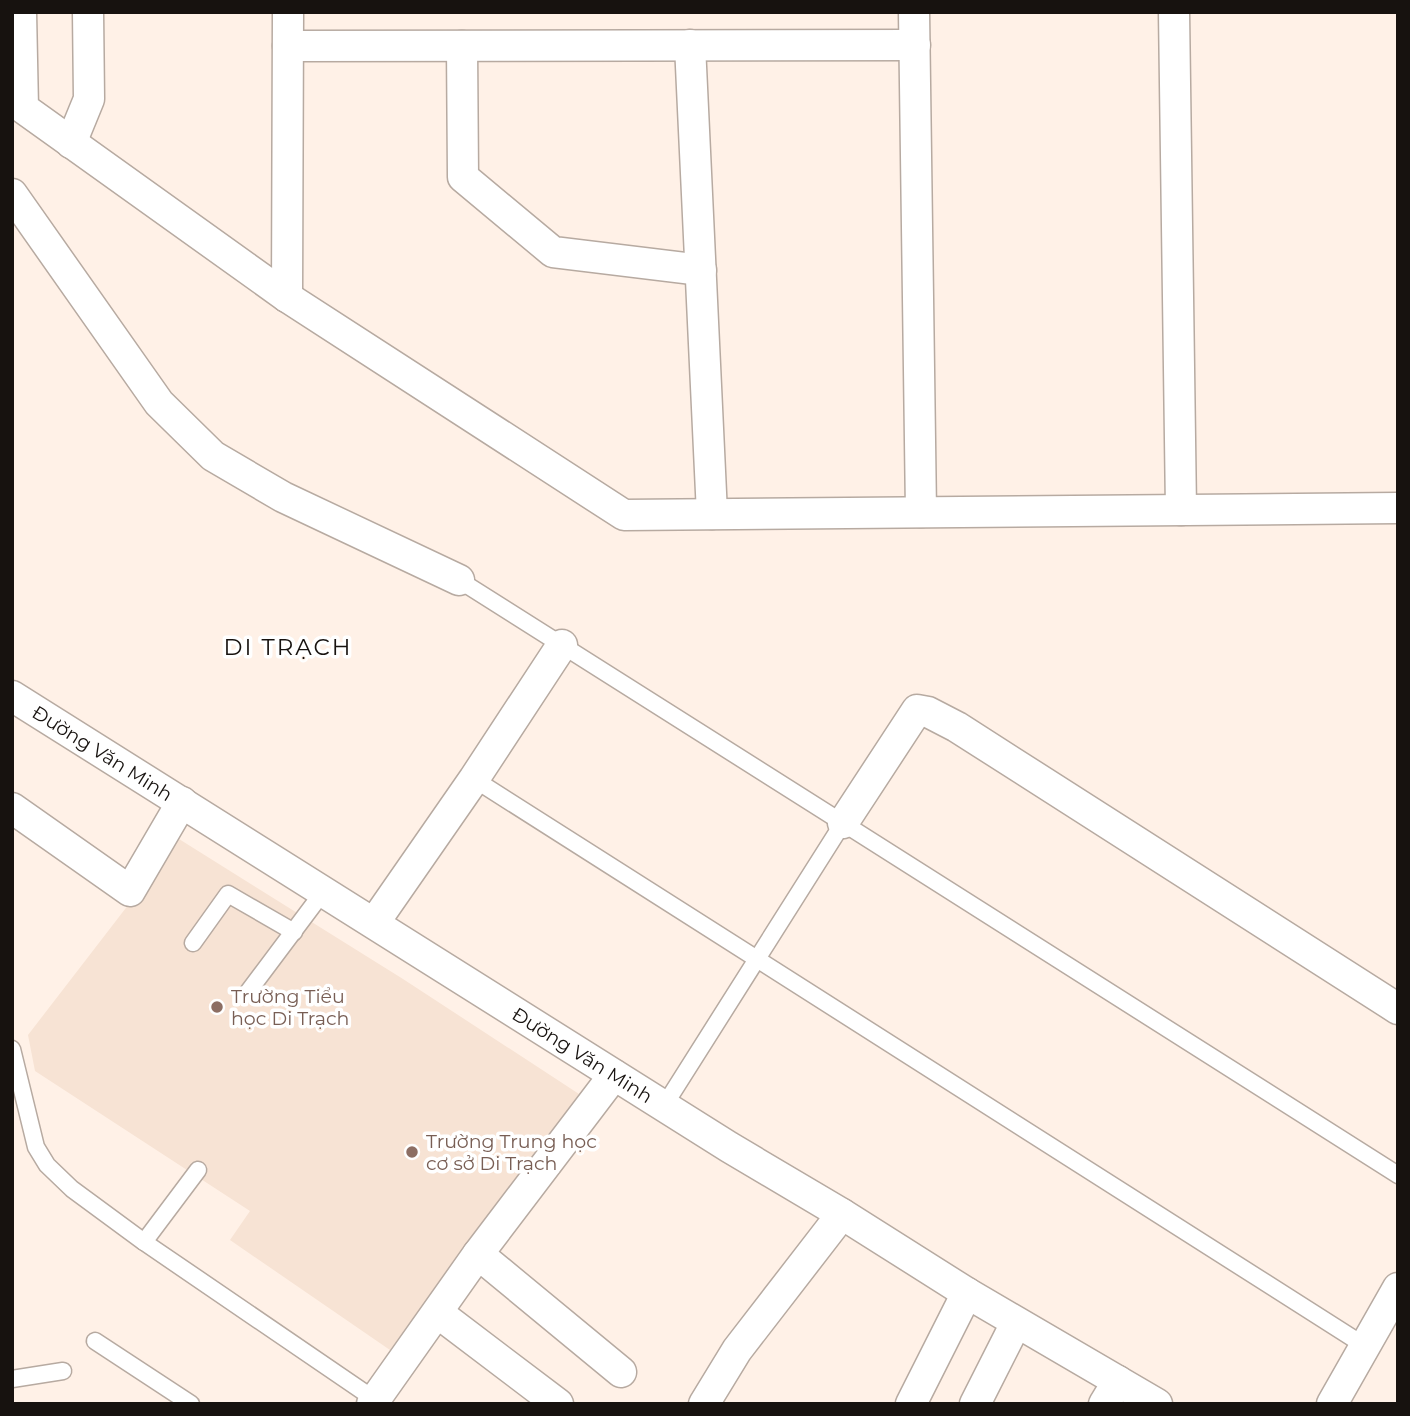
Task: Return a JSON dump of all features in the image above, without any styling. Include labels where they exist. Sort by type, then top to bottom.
[{"type":"street","points":[[21,12],[23,108],[287,297],[624,515],[1398,508]]},
{"type":"street","points":[[71,143],[89,99],[88,12]]},
{"type":"street","points":[[287,297],[288,12]]},
{"type":"street","points":[[914,12],[921,512]]},
{"type":"street","points":[[1174,12],[1181,510]]},
{"type":"street","points":[[690,45],[712,514]]},
{"type":"street","points":[[288,46],[915,45]]},
{"type":"street","points":[[462,46],[463,177],[553,252],[701,270]]},
{"type":"street","points":[[12,194],[159,403],[213,456],[283,496],[459,580]]},
{"type":"street","points":[[374,923],[474,779],[562,645]]},
{"type":"street","name":"Đường Văn Minh","points":[[12,696],[614,1075],[1016,1323],[1111,1392],[1157,1404]]},
{"type":"street","points":[[843,823],[917,710],[928,712],[957,727],[1398,1009]]},
{"type":"street","points":[[12,808],[130,891],[182,802]]},
{"type":"street","points":[[373,1401],[478,1254],[614,1075]]},
{"type":"street","points":[[704,1404],[737,1350],[842,1214]]},
{"type":"street","points":[[478,1254],[621,1372]]},
{"type":"street","points":[[1332,1404],[1398,1288]]},
{"type":"street","points":[[911,1404],[967,1293]]},
{"type":"street","points":[[438,1313],[558,1404]]},
{"type":"street","points":[[975,1404],[1016,1323]]},
{"type":"lane","points":[[459,580],[1398,1174]]},
{"type":"lane","points":[[474,779],[1365,1346]]},
{"type":"lane","points":[[664,1106],[843,823]]},
{"type":"lane","points":[[248,992],[323,892]]},
{"type":"lane","points":[[193,943],[228,894],[293,932]]},
{"type":"lane","points":[[12,1049],[36,1147],[47,1165],[72,1189],[144,1242],[373,1401]]},
{"type":"lane","points":[[144,1242],[198,1170]]},
{"type":"lane","points":[[94,1340],[191,1404]]},
{"type":"lane","points":[[12,1379],[63,1371]]},
{"type":"shaded area","points":[[179,839],[403,979],[579,1094],[390,1350],[230,1240],[250,1211],[35,1071],[28,1035]]},
{"type":"place","name":"Trường Tiểu học Di Trạch","points":[[217,1007]]},
{"type":"place","name":"Trường Trung học cơ sở Di Trạch","points":[[412,1152]]},
{"type":"district","name":"DI TRẠCH","points":[[288,647]]}]
